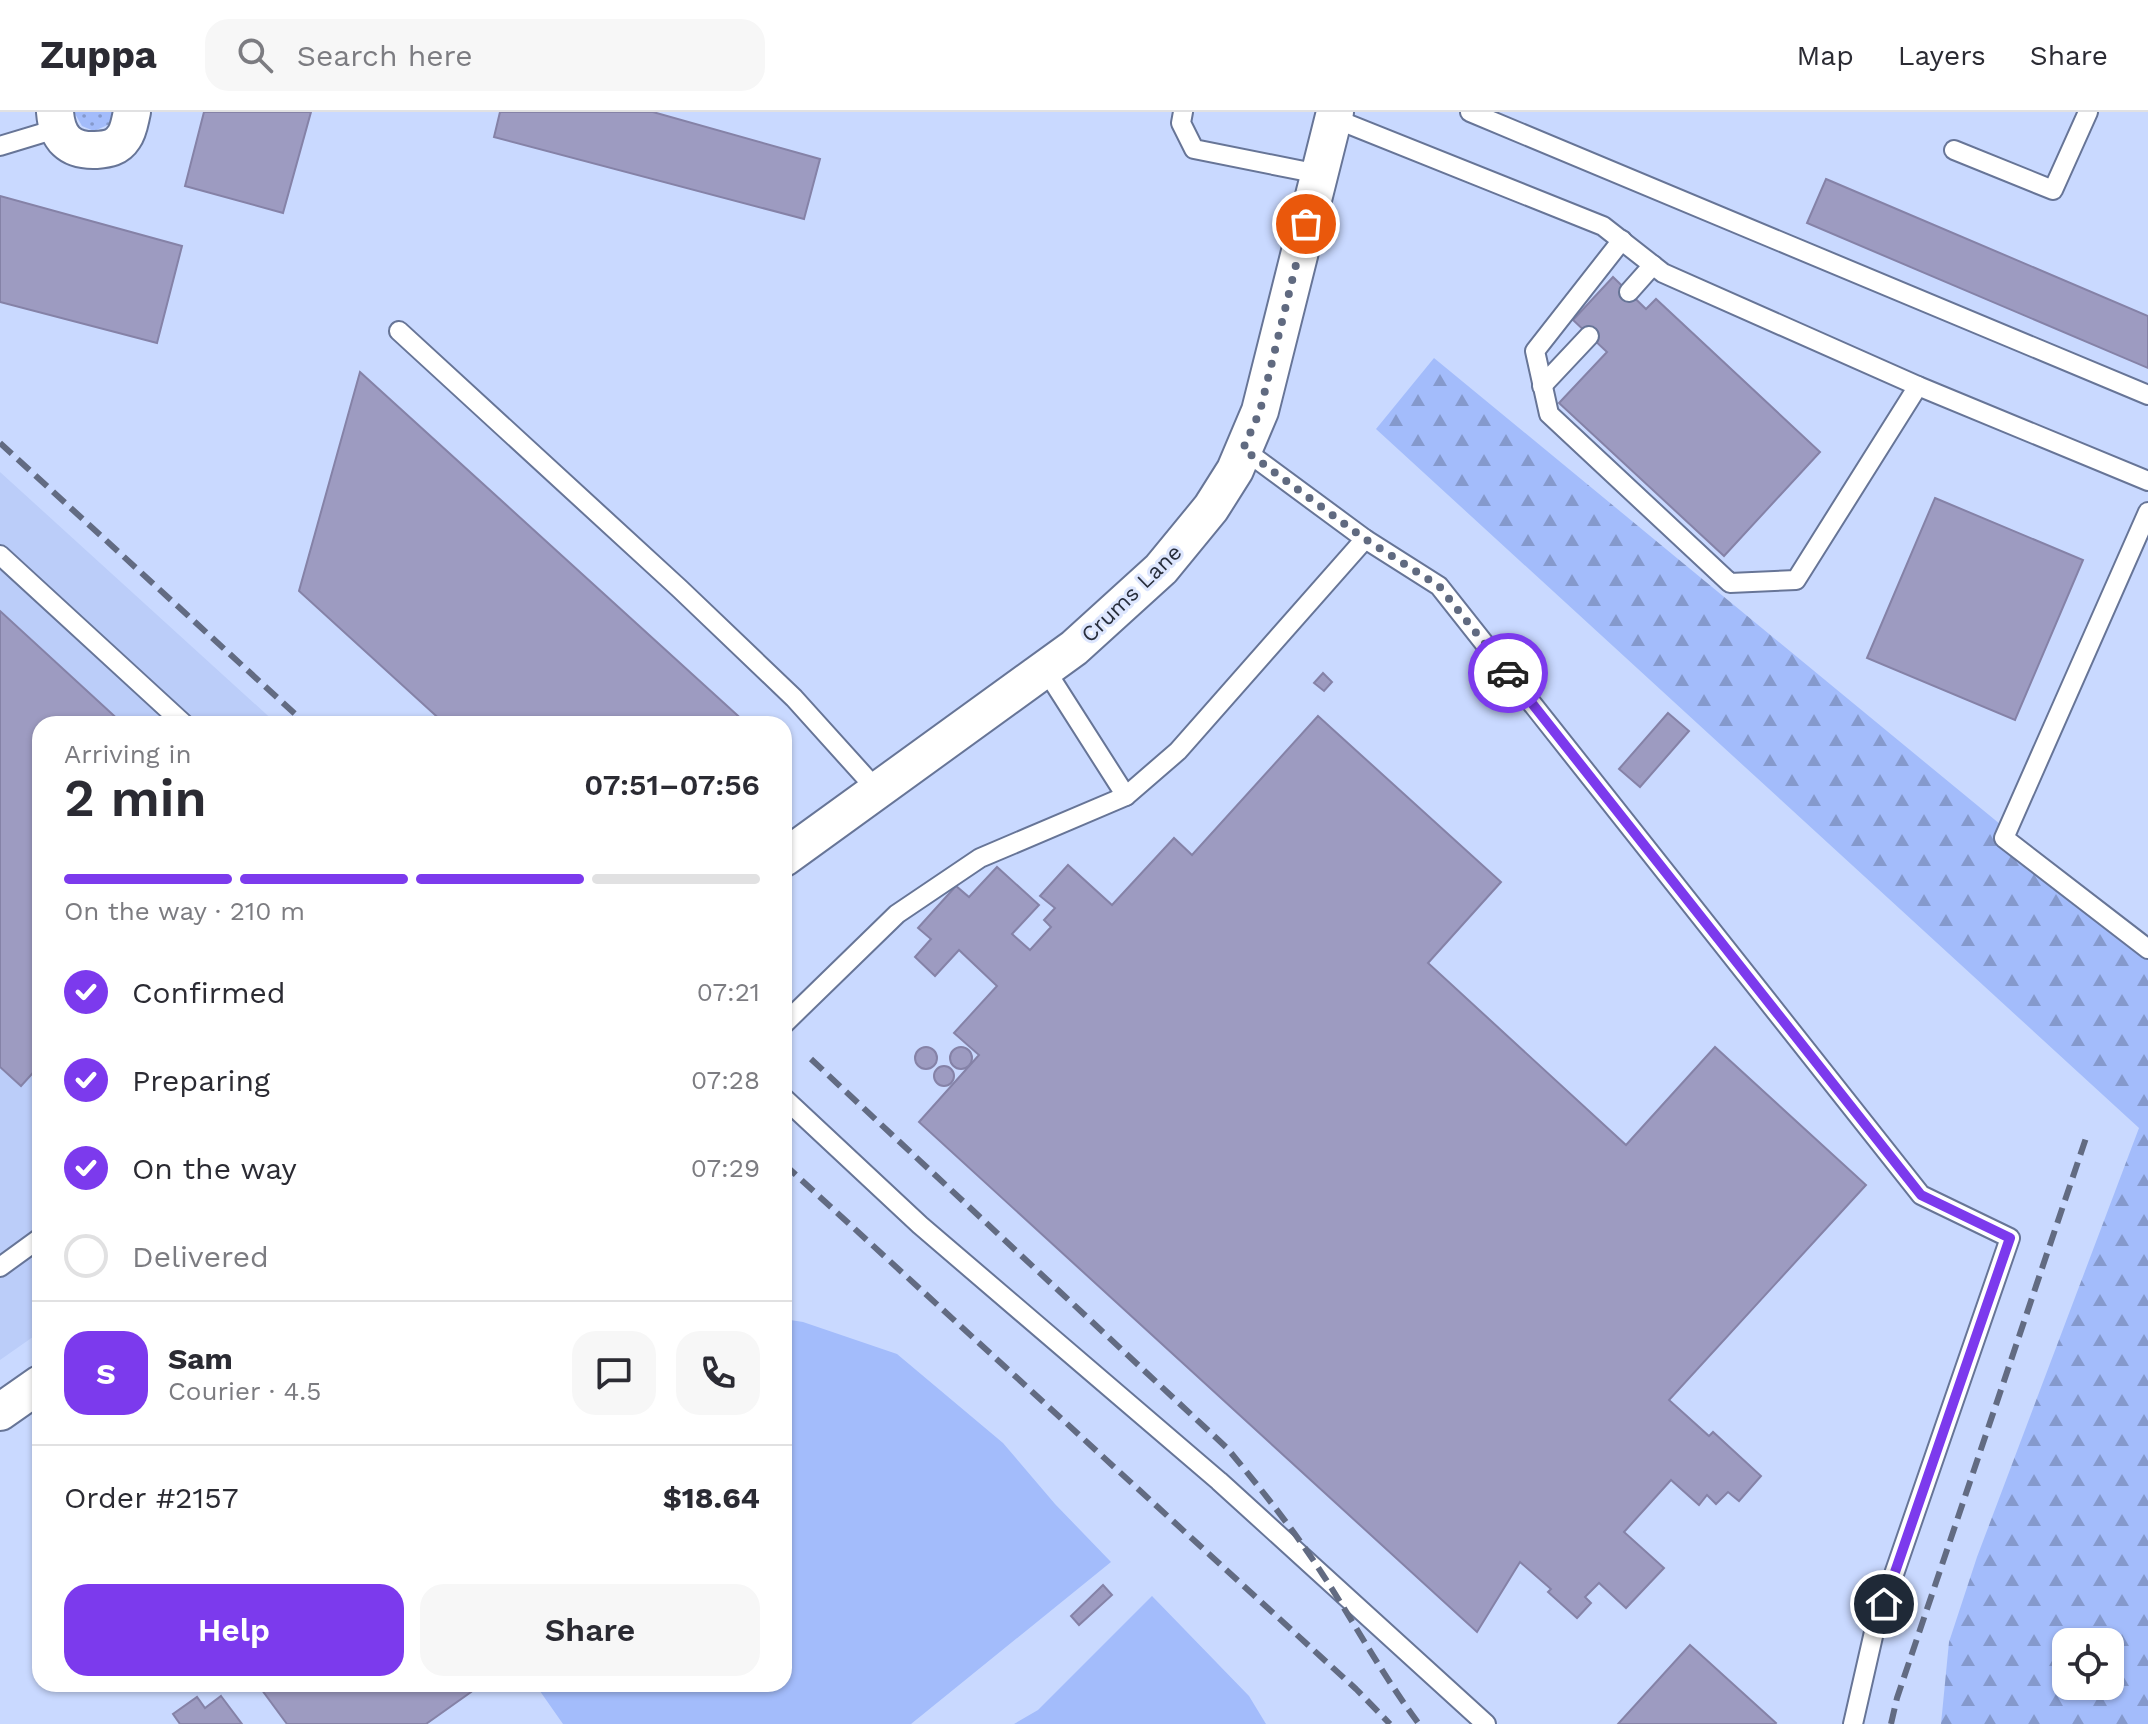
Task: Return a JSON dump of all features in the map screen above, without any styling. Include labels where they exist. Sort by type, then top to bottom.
[{"type":"street","points":[[55,121],[69,146],[83,150],[111,149],[124,138],[132,112]]},
{"type":"street","name":"Crums Lane","points":[[792,852],[1074,648],[1161,569],[1211,508],[1235,470],[1260,411],[1334,115]]},
{"type":"street","points":[[0,1412],[32,1390]]},
{"type":"lane","points":[[1183,112],[1181,123],[1194,149],[1319,174]]},
{"type":"lane","points":[[1470,112],[2148,395]]},
{"type":"lane","points":[[1954,150],[2053,190],[2088,112]]},
{"type":"lane","points":[[1334,115],[1603,226],[1663,273],[1918,386],[2148,481]]},
{"type":"lane","points":[[0,146],[55,121]]},
{"type":"lane","points":[[1622,240],[1535,351],[1549,414],[1730,583],[1796,580],[1918,386]]},
{"type":"lane","points":[[1629,292],[1653,265]]},
{"type":"lane","points":[[399,331],[737,643],[794,698],[877,790]]},
{"type":"lane","points":[[1542,386],[1589,336]]},
{"type":"lane","points":[[1243,449],[1365,539],[1439,586],[1921,1195],[2010,1238],[1874,1632],[1853,1724]]},
{"type":"lane","points":[[2148,512],[2004,838],[2148,949]]},
{"type":"lane","points":[[792,1016],[897,914],[980,858],[1126,796],[1178,751],[1365,539]]},
{"type":"lane","points":[[0,555],[175,716]]},
{"type":"lane","points":[[1045,669],[1126,796]]},
{"type":"lane","points":[[792,1105],[920,1225],[1219,1481],[1486,1724]]},
{"type":"lane","points":[[0,1267],[32,1244]]},
{"type":"shaded area","points":[[0,472],[268,716],[32,716],[32,1338],[0,1360]]},
{"type":"green space","points":[[74,112],[115,112],[110,124],[94,131],[82,126]]},
{"type":"green space","points":[[1434,358],[2148,946],[2148,1724],[1941,1724],[1949,1642],[1977,1557],[2139,1128],[1376,429]]},
{"type":"green space","points":[[792,1320],[897,1354],[1003,1443],[1055,1504],[1111,1562],[911,1724],[563,1724],[541,1692],[792,1692]]},
{"type":"green space","points":[[1152,1596],[1249,1696],[1266,1724],[1014,1724],[1038,1710]]},
{"type":"building","points":[[204,112],[311,112],[283,213],[185,186]]},
{"type":"building","points":[[500,112],[653,112],[820,159],[804,219],[494,137]]},
{"type":"building","points":[[1826,179],[2148,316],[2148,368],[1807,223]]},
{"type":"building","points":[[0,196],[182,246],[157,343],[0,302]]},
{"type":"building","points":[[1613,277],[1646,309],[1656,299],[1820,452],[1724,556],[1559,403],[1607,352],[1573,320]]},
{"type":"building","points":[[360,372],[738,716],[436,716],[299,591]]},
{"type":"building","points":[[1935,498],[2083,560],[2015,720],[1867,658]]},
{"type":"building","points":[[0,611],[114,716],[32,716],[32,1074],[21,1086],[0,1067]]},
{"type":"building","points":[[1323,673],[1332,682],[1324,691],[1314,683]]},
{"type":"building","points":[[1668,713],[1689,731],[1640,787],[1619,769]]},
{"type":"building","points":[[1318,716],[1501,882],[1428,963],[1626,1145],[1715,1047],[1866,1185],[1669,1400],[1709,1436],[1713,1432],[1761,1476],[1739,1501],[1728,1492],[1716,1504],[1707,1495],[1699,1505],[1671,1480],[1624,1532],[1664,1568],[1626,1608],[1599,1583],[1585,1597],[1591,1603],[1577,1618],[1548,1592],[1551,1589],[1520,1562],[1477,1632],[919,1122],[979,1055],[954,1033],[997,986],[959,950],[935,976],[915,957],[931,939],[918,928],[956,886],[969,897],[997,867],[1039,905],[1012,934],[1030,950],[1051,927],[1044,920],[1055,908],[1040,896],[1068,865],[1112,905],[1174,838],[1192,855]]},
{"type":"building","points":[[926,1047],[934,1050],[937,1058],[934,1066],[926,1069],[918,1066],[915,1058],[918,1050]]},
{"type":"building","points":[[961,1047],[969,1050],[972,1058],[969,1066],[961,1069],[953,1066],[950,1058],[953,1050]]},
{"type":"building","points":[[944,1066],[951,1069],[954,1076],[951,1083],[944,1086],[937,1083],[934,1076],[937,1069]]},
{"type":"building","points":[[1103,1585],[1112,1595],[1079,1625],[1071,1616]]},
{"type":"building","points":[[1690,1645],[1776,1723],[1618,1724]]},
{"type":"building","points":[[263,1692],[471,1692],[426,1724],[287,1724]]},
{"type":"building","points":[[221,1696],[242,1724],[180,1724],[173,1714],[197,1697],[205,1708]]},
{"type":"railway","points":[[0,443],[297,716]]},
{"type":"railway","points":[[811,1059],[1227,1448],[1312,1558],[1419,1724]]},
{"type":"railway","points":[[1891,1724],[1897,1698],[2086,1138]]},
{"type":"railway","points":[[792,1171],[1356,1689],[1390,1724]]},
{"type":"way so far","points":[[1306,224],[1260,411],[1243,449],[1365,539],[1439,586],[1508,673]]},
{"type":"route","points":[[1508,673],[1921,1195],[2010,1238],[1884,1604]]}]
